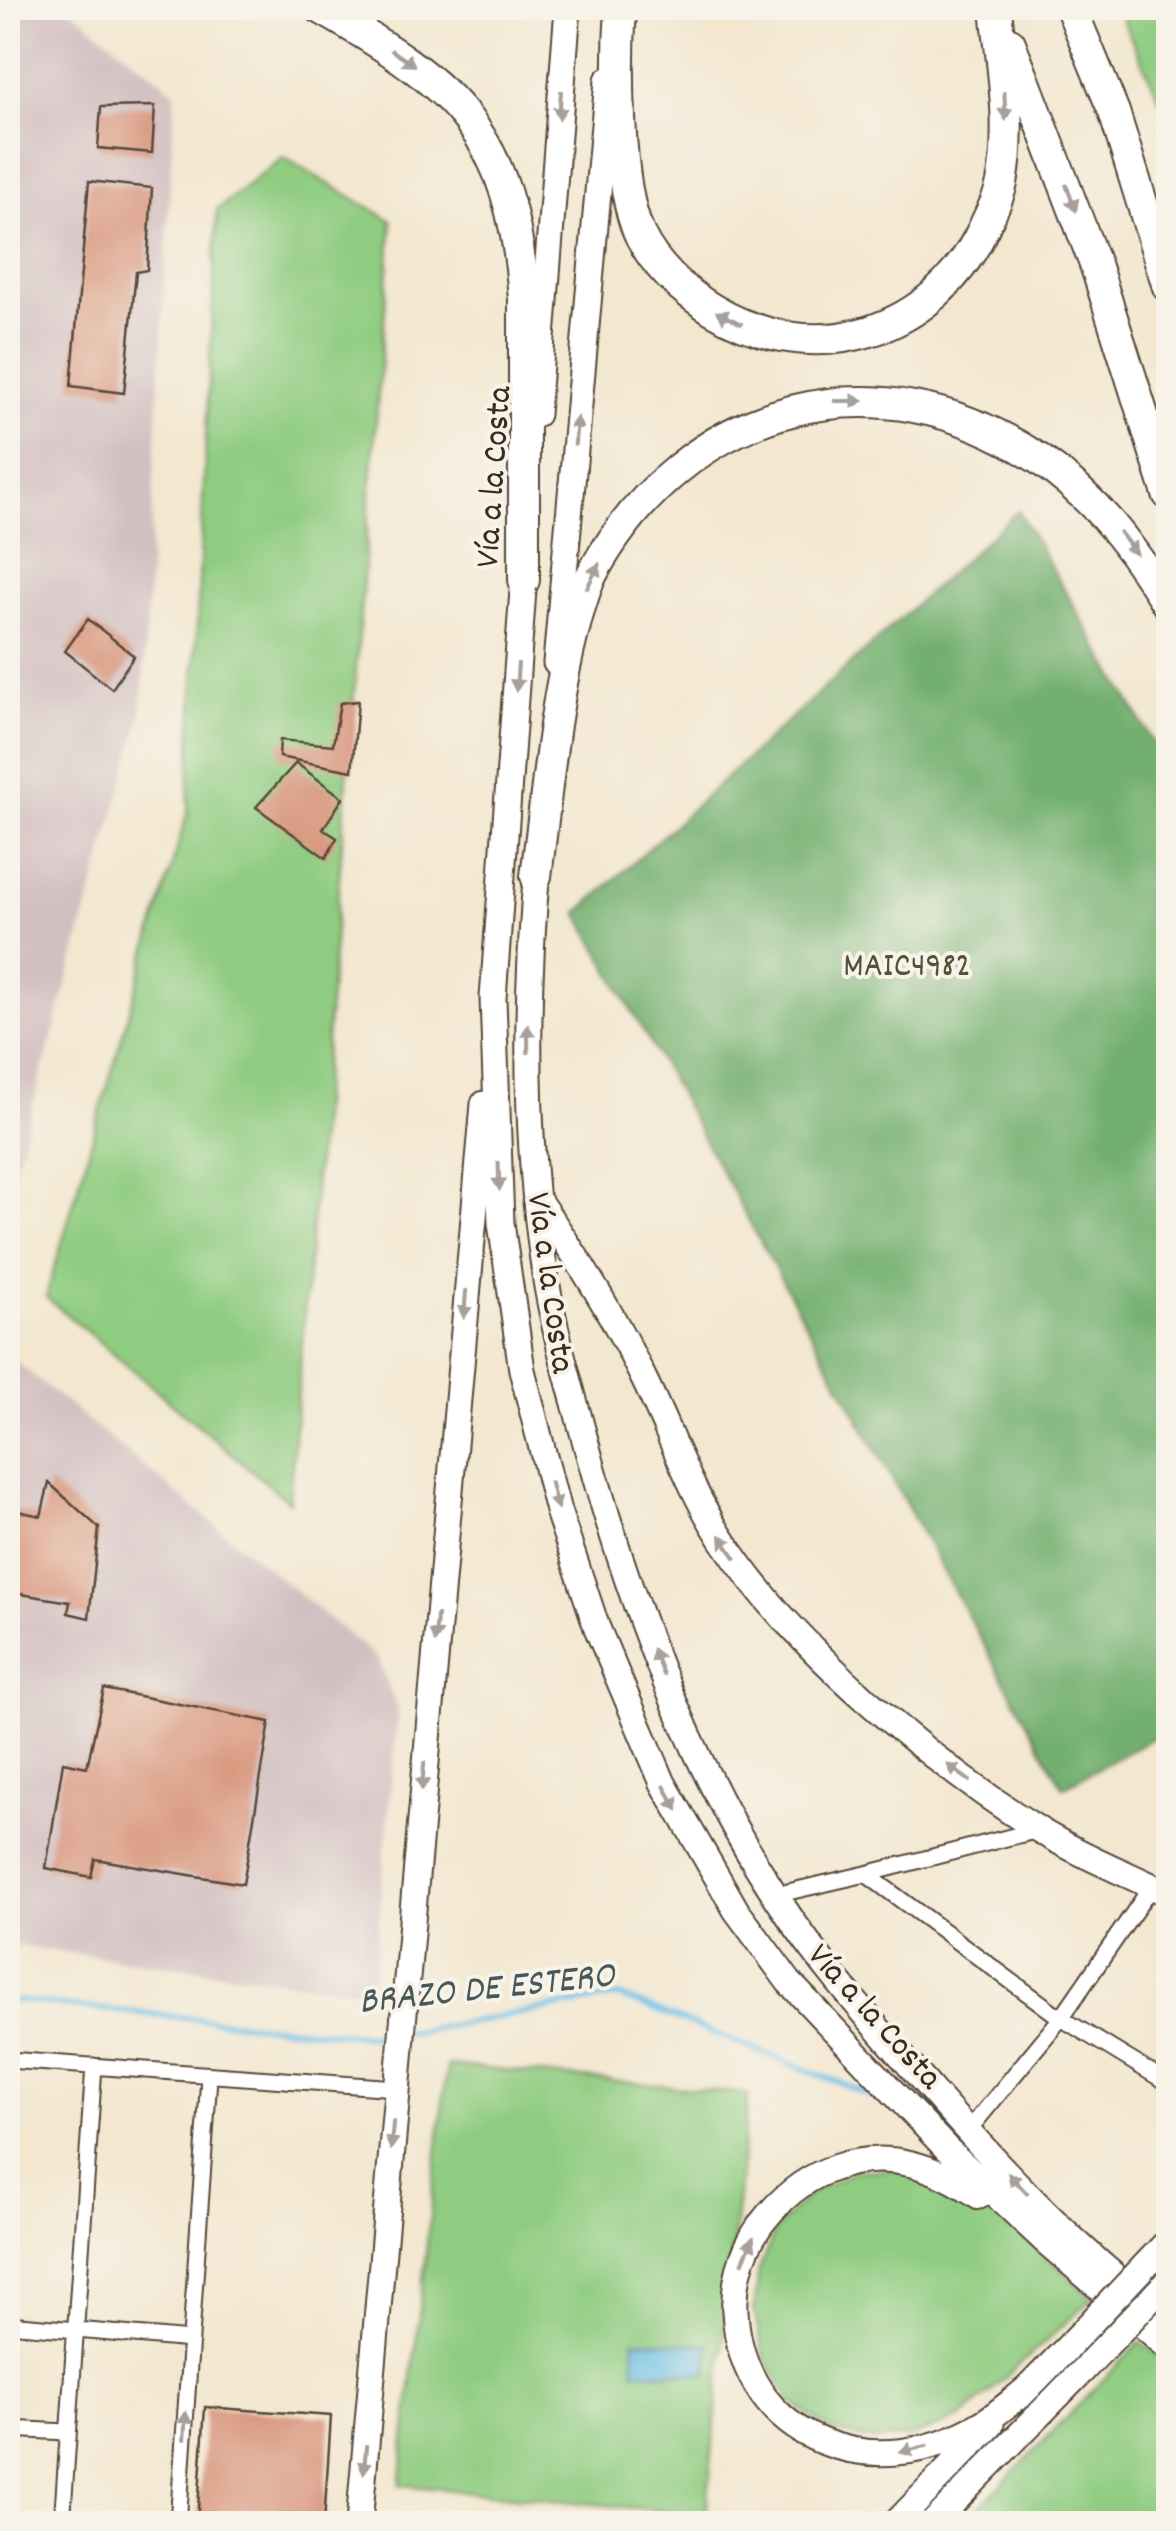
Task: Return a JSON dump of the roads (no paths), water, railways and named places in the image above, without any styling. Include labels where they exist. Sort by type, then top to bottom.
[{"type":"highway","points":[[320,8],[372,37],[439,85],[463,110],[484,141],[500,177],[520,255],[524,299],[524,580]]},
{"type":"highway","points":[[618,8],[626,190],[640,234],[663,269],[691,296],[758,332],[800,338],[844,338],[882,328],[916,311],[944,287],[972,252],[1001,188],[1006,148],[996,8]]},
{"type":"highway","points":[[996,8],[1096,267],[1168,494]]},
{"type":"highway","points":[[1071,8],[1114,112],[1168,287]]},
{"type":"highway","points":[[536,876],[564,664],[592,574],[648,495],[690,459],[744,426],[828,402],[871,401],[921,407],[958,418],[1040,460],[1087,498],[1127,540],[1168,605]]},
{"type":"main road","name":"Vía a la Costa","points":[[568,8],[494,998],[501,1222],[522,1370],[558,1510],[597,1628],[663,1783],[736,1910],[789,1982],[946,2149],[1168,2347]]},
{"type":"main road","name":"Vía a la Costa","points":[[618,8],[536,876],[528,1011],[536,1197],[546,1277],[562,1356],[630,1595],[702,1763],[774,1896],[825,1969],[968,2132],[1056,2224],[1168,2319]]},
{"type":"main road","points":[[359,2524],[494,998]]},
{"type":"main road","points":[[536,1197],[598,1293],[720,1536],[751,1580],[826,1660],[902,1732],[1038,1830],[1160,1890]]},
{"type":"main road","points":[[1029,2387],[981,2424],[908,2452],[866,2454],[830,2446],[790,2423],[765,2398],[749,2372],[736,2334],[734,2295],[743,2257],[758,2227],[786,2195],[820,2173],[853,2162],[888,2160],[945,2174],[1044,2240]]},
{"type":"main road","points":[[895,2524],[1168,2241]]},
{"type":"main road","points":[[932,2524],[1168,2281]]},
{"type":"street","points":[[774,1896],[1038,1830]]},
{"type":"street","points":[[866,1874],[1061,2018],[1168,2083]]},
{"type":"street","points":[[968,2132],[1160,1890]]},
{"type":"street","points":[[8,2060],[396,2088]]},
{"type":"street","points":[[62,2524],[94,2066]]},
{"type":"street","points":[[178,2524],[209,2077]]},
{"type":"street","points":[[8,2324],[191,2340]]},
{"type":"street","points":[[8,2429],[68,2432]]},
{"type":"water","points":[[634,2340],[709,2345],[707,2374],[634,2371]]},
{"type":"waterway","name":"BRAZO DE ESTERO","points":[[407,2033],[619,1996],[886,2101]]},
{"type":"waterway","name":"BRAZO DE ESTERO","points":[[8,2000],[381,2037],[394,2035]]},
{"type":"park label","name":"MAIC4982","points":[[907,968]]}]
